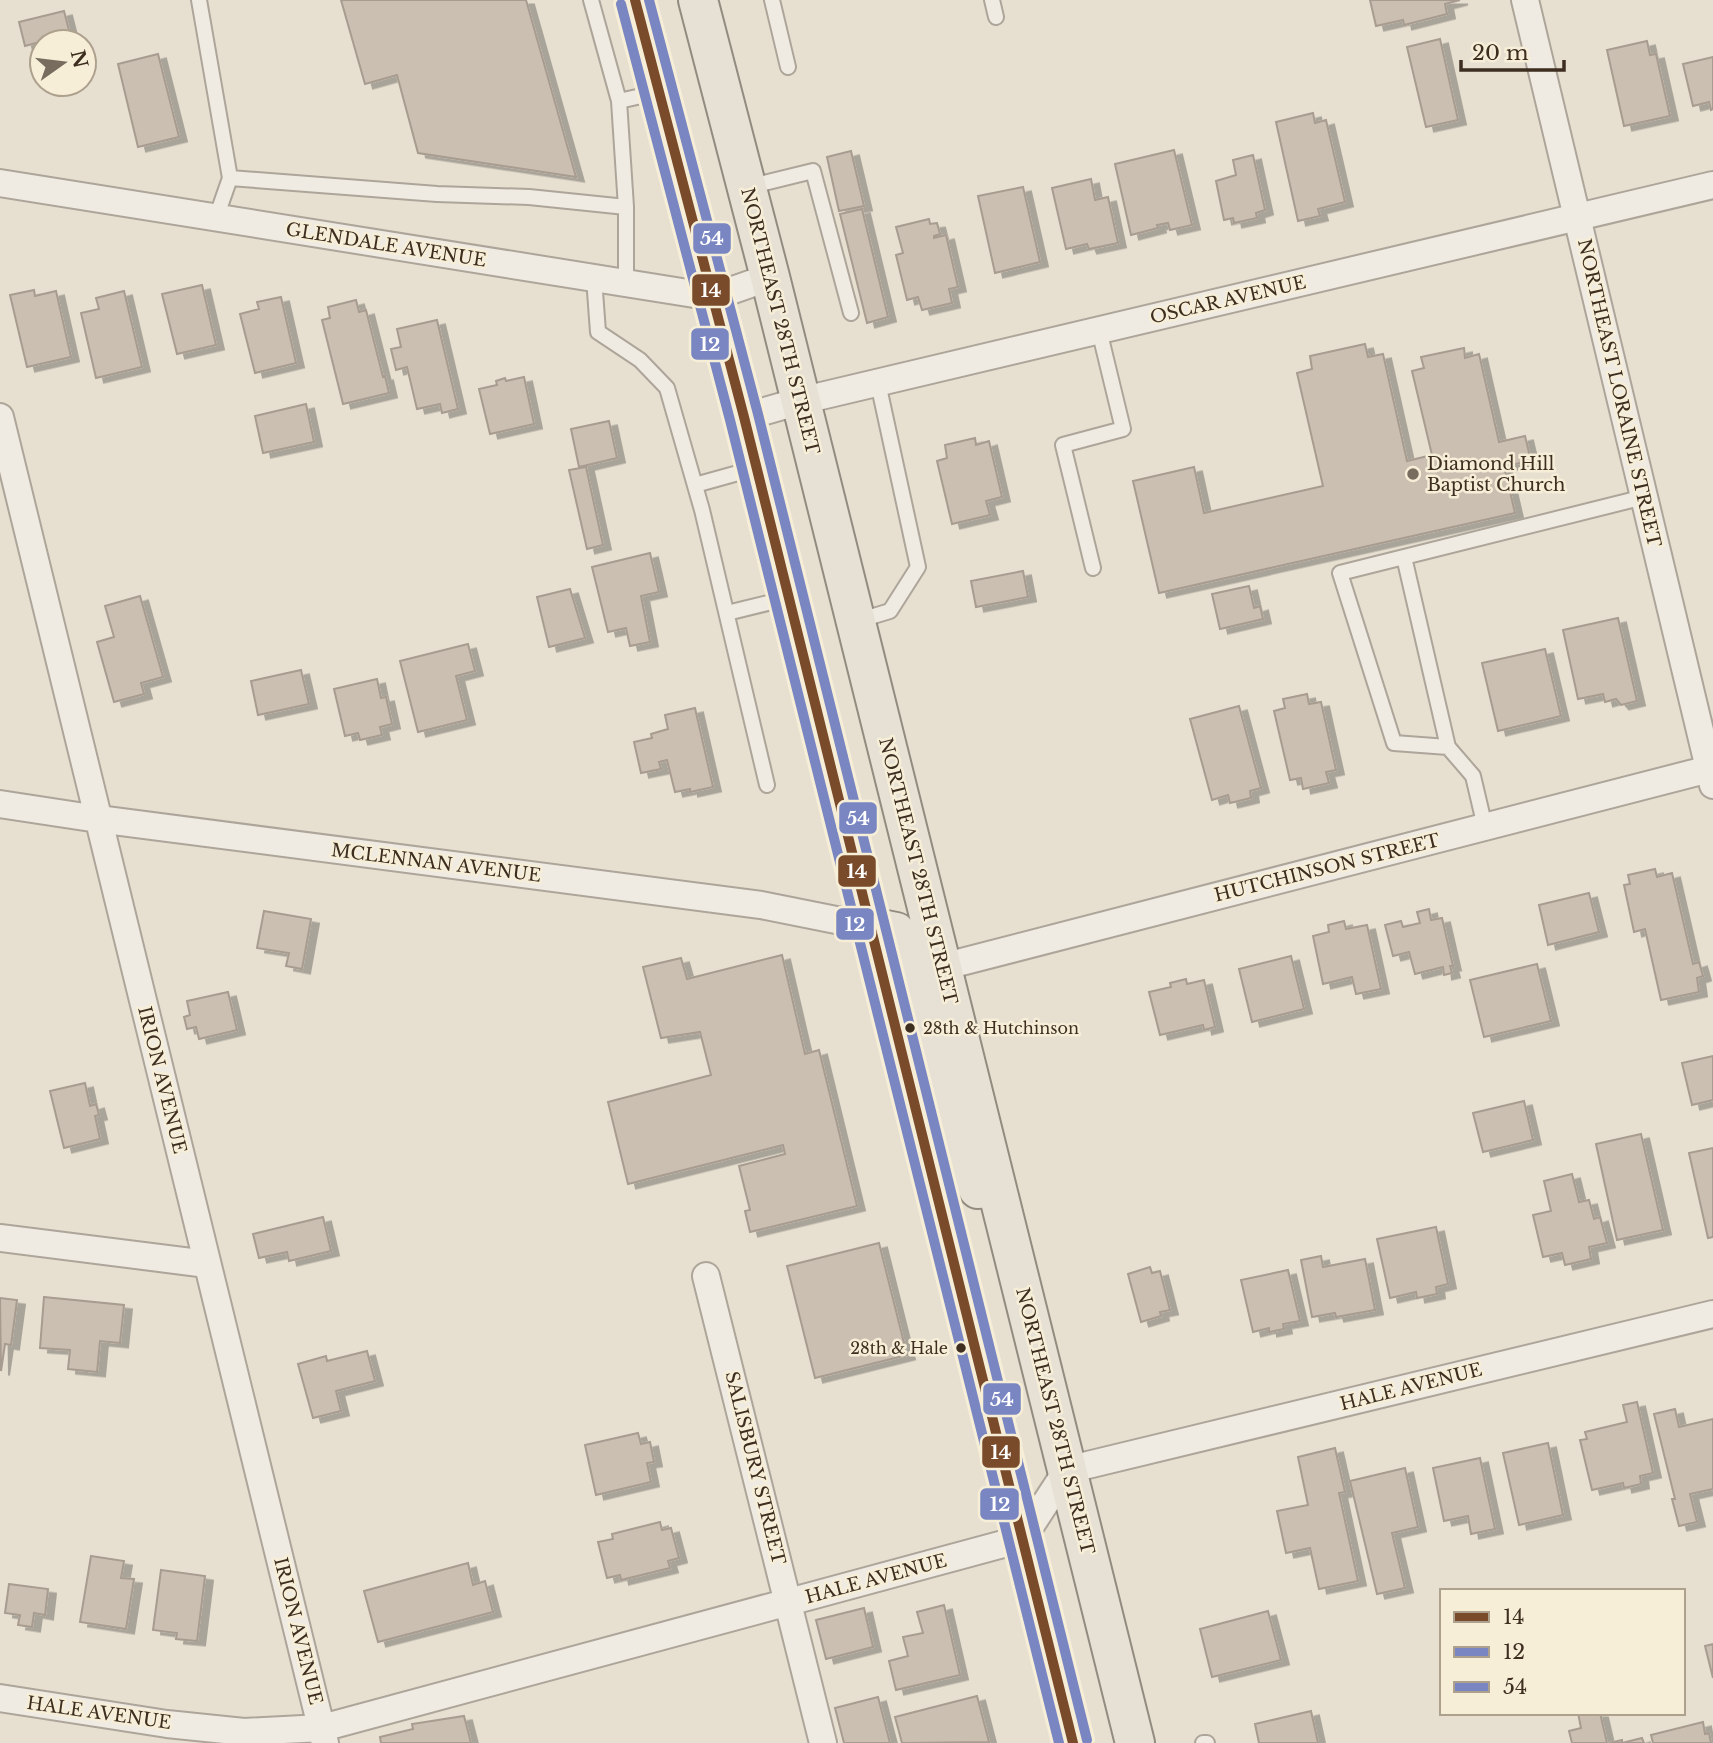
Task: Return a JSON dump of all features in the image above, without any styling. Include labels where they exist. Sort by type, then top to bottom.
[{"type":"main road","points":[[635,0],[790,598],[1073,1743]]},
{"type":"main road","name":"NORTHEAST 28TH STREET","points":[[698,0],[1135,1743]]},
{"type":"main road","points":[[871,926],[896,932],[909,950],[954,1133],[1021,1287]]},
{"type":"street","name":"NORTHEAST LORAINE STREET","points":[[1525,0],[1712,774]]},
{"type":"street","name":"GLENDALE AVENUE","points":[[0,184],[713,297],[769,277]]},
{"type":"street","name":"OSCAR AVENUE","points":[[744,417],[800,401],[1713,185]]},
{"type":"street","name":"IRION AVENUE","points":[[0,417],[323,1736]]},
{"type":"street","name":"HUTCHINSON STREET","points":[[942,967],[1485,827],[1712,774]]},
{"type":"street","name":"MCLENNAN AVENUE","points":[[0,804],[761,905],[871,926]]},
{"type":"street","points":[[0,1238],[207,1264]]},
{"type":"street","name":"SALISBURY STREET","points":[[706,1276],[823,1743]]},
{"type":"street","name":"HALE AVENUE","points":[[1067,1469],[1713,1314]]},
{"type":"street","points":[[1022,1539],[1067,1469]]},
{"type":"street","name":"HALE AVENUE","points":[[0,1698],[167,1724],[323,1736],[1022,1539]]},
{"type":"lane","points":[[199,0],[230,178],[216,218]]},
{"type":"lane","points":[[591,0],[620,101],[626,207],[626,284]]},
{"type":"lane","points":[[772,0],[788,67]]},
{"type":"lane","points":[[992,0],[996,17]]},
{"type":"lane","points":[[620,101],[659,92]]},
{"type":"lane","points":[[747,187],[813,171],[851,313]]},
{"type":"lane","points":[[230,178],[438,194],[529,197],[626,207]]},
{"type":"lane","points":[[594,278],[598,332],[640,360],[667,388],[695,485],[767,785]]},
{"type":"lane","points":[[1093,568],[1063,445],[1123,429],[1099,330]]},
{"type":"lane","points":[[855,621],[890,611],[918,567],[878,383]]},
{"type":"lane","points":[[695,485],[757,468]]},
{"type":"lane","points":[[1448,747],[1394,743],[1340,573],[1644,498]]},
{"type":"lane","points":[[1404,557],[1448,747],[1473,776],[1485,827]]},
{"type":"lane","points":[[727,614],[790,598]]},
{"type":"building","points":[[341,0],[526,0],[576,177],[418,153],[397,75],[365,84]]},
{"type":"building","points":[[1370,0],[1460,0],[1445,4],[1447,14],[1404,25],[1403,20],[1376,26]]},
{"type":"building","points":[[64,11],[68,28],[28,28],[28,45],[25,46],[19,22]]},
{"type":"building","points":[[1440,39],[1458,120],[1426,127],[1407,47]]},
{"type":"building","points":[[1647,41],[1650,55],[1656,54],[1670,116],[1624,126],[1607,50]]},
{"type":"building","points":[[158,54],[179,137],[138,147],[118,64]]},
{"type":"building","points":[[1713,57],[1711,110],[1709,102],[1693,106],[1683,64]]},
{"type":"building","points":[[1313,113],[1315,123],[1326,120],[1345,202],[1318,209],[1320,216],[1298,221],[1276,122]]},
{"type":"building","points":[[1174,150],[1192,225],[1170,230],[1168,223],[1131,235],[1115,164]]},
{"type":"building","points":[[851,151],[864,206],[839,211],[827,157]]},
{"type":"building","points":[[1253,155],[1265,210],[1256,213],[1257,218],[1234,223],[1233,218],[1224,220],[1216,181],[1236,175],[1233,160]]},
{"type":"building","points":[[1091,179],[1095,200],[1108,197],[1118,243],[1089,249],[1087,244],[1066,249],[1052,188]]},
{"type":"building","points":[[1023,187],[1040,262],[995,273],[978,196]]},
{"type":"building","points":[[862,209],[888,317],[867,323],[840,214]]},
{"type":"building","points":[[929,219],[930,224],[937,223],[940,234],[934,238],[946,235],[958,287],[949,289],[952,303],[922,310],[918,297],[907,300],[896,255],[903,253],[896,227]]},
{"type":"building","points":[[202,285],[216,345],[177,354],[162,294]]},
{"type":"building","points":[[34,290],[35,296],[56,291],[71,357],[27,367],[10,295]]},
{"type":"building","points":[[124,291],[142,367],[96,378],[81,313],[99,309],[96,298]]},
{"type":"building","points":[[281,297],[296,363],[255,373],[240,314],[259,309],[257,302]]},
{"type":"building","points":[[356,300],[359,312],[366,310],[389,393],[343,404],[322,320],[330,318],[328,307]]},
{"type":"building","points":[[437,320],[458,409],[442,413],[440,404],[417,409],[407,367],[396,370],[391,349],[401,347],[397,329]]},
{"type":"building","name":"Diamond Hill Baptist Church","points":[[1365,344],[1368,357],[1383,354],[1407,461],[1432,455],[1412,371],[1424,368],[1421,357],[1464,348],[1465,358],[1479,354],[1499,442],[1525,436],[1531,461],[1504,466],[1515,513],[1159,593],[1133,481],[1194,467],[1204,513],[1323,486],[1297,373],[1312,369],[1310,356]]},
{"type":"building","points":[[524,377],[534,424],[490,434],[479,389],[497,385],[496,381],[505,378],[506,381]]},
{"type":"building","points":[[306,404],[314,442],[263,453],[255,416]]},
{"type":"building","points":[[609,421],[617,458],[579,467],[571,429]]},
{"type":"building","points":[[975,438],[976,445],[989,441],[1002,497],[986,501],[990,515],[952,524],[937,461],[947,458],[945,445]]},
{"type":"building","points":[[586,467],[603,545],[587,549],[569,470]]},
{"type":"building","points":[[650,553],[659,592],[641,596],[650,642],[630,646],[626,628],[608,632],[592,567]]},
{"type":"building","points":[[1023,571],[1028,597],[976,607],[971,581]]},
{"type":"building","points":[[1249,586],[1254,608],[1260,606],[1263,619],[1220,629],[1212,594]]},
{"type":"building","points":[[570,589],[585,638],[549,647],[537,597]]},
{"type":"building","points":[[140,596],[163,677],[141,683],[144,694],[114,702],[97,642],[114,637],[105,606]]},
{"type":"building","points":[[1618,618],[1637,701],[1621,705],[1616,699],[1605,702],[1603,694],[1578,699],[1563,630]]},
{"type":"building","points":[[468,644],[475,671],[456,676],[467,720],[418,732],[400,661]]},
{"type":"building","points":[[1545,649],[1561,716],[1498,731],[1482,663]]},
{"type":"building","points":[[301,670],[309,704],[258,715],[251,681]]},
{"type":"building","points":[[377,679],[381,698],[386,697],[392,724],[380,727],[382,735],[360,740],[358,733],[345,736],[334,689]]},
{"type":"building","points":[[1307,694],[1309,704],[1321,702],[1336,770],[1326,772],[1329,783],[1303,789],[1301,778],[1290,780],[1274,711],[1285,708],[1283,699]]},
{"type":"building","points":[[1239,706],[1261,788],[1250,791],[1251,798],[1230,803],[1228,795],[1212,800],[1190,719]]},
{"type":"building","points":[[695,708],[713,787],[675,792],[667,760],[659,762],[661,769],[641,773],[634,742],[652,738],[651,734],[668,729],[665,715]]},
{"type":"building","points":[[1655,869],[1657,877],[1672,873],[1693,964],[1699,962],[1703,976],[1697,978],[1699,992],[1661,1000],[1645,929],[1634,932],[1624,885],[1630,884],[1628,875]]},
{"type":"building","points":[[1589,893],[1599,932],[1548,945],[1539,905]]},
{"type":"building","points":[[1429,909],[1431,920],[1442,918],[1453,966],[1450,966],[1452,973],[1444,975],[1443,967],[1415,974],[1409,952],[1393,956],[1385,925],[1401,921],[1403,927],[1420,923],[1417,912]]},
{"type":"building","points":[[264,911],[311,919],[302,969],[286,966],[289,953],[257,948]]},
{"type":"building","points":[[1344,921],[1346,929],[1367,925],[1381,989],[1356,994],[1352,977],[1323,984],[1313,936],[1329,932],[1328,925]]},
{"type":"building","points":[[782,955],[805,1054],[819,1050],[857,1206],[750,1232],[745,1211],[750,1210],[739,1166],[785,1154],[783,1145],[628,1184],[608,1102],[711,1075],[700,1032],[661,1038],[643,967],[681,958],[687,979]]},
{"type":"building","points":[[1291,956],[1304,1009],[1252,1022],[1239,969]]},
{"type":"building","points":[[1537,964],[1551,1021],[1484,1037],[1470,980]]},
{"type":"building","points":[[1186,979],[1187,984],[1204,980],[1215,1027],[1204,1030],[1203,1025],[1160,1035],[1149,992],[1171,987],[1170,983]]},
{"type":"building","points":[[228,992],[237,1030],[199,1039],[196,1027],[187,1029],[184,1017],[190,1015],[187,1001]]},
{"type":"building","points":[[1713,1056],[1713,1100],[1692,1105],[1682,1063]]},
{"type":"building","points":[[85,1083],[90,1106],[96,1104],[99,1115],[95,1116],[100,1139],[64,1148],[50,1091]]},
{"type":"building","points":[[1524,1101],[1533,1140],[1483,1152],[1473,1113]]},
{"type":"building","points":[[1641,1134],[1663,1230],[1617,1240],[1596,1144]]},
{"type":"building","points":[[1713,1148],[1713,1237],[1708,1238],[1689,1153]]},
{"type":"building","points":[[1572,1174],[1579,1202],[1589,1200],[1594,1219],[1600,1217],[1607,1243],[1589,1247],[1591,1259],[1565,1265],[1562,1253],[1543,1257],[1533,1215],[1551,1211],[1544,1181]]},
{"type":"building","points":[[323,1217],[331,1251],[289,1261],[287,1252],[259,1258],[253,1234]]},
{"type":"building","points":[[1436,1227],[1448,1284],[1436,1287],[1437,1294],[1417,1298],[1416,1292],[1390,1298],[1377,1239]]},
{"type":"building","points":[[879,1243],[907,1355],[815,1378],[787,1266]]},
{"type":"building","points":[[1321,1256],[1323,1267],[1365,1259],[1375,1310],[1336,1317],[1335,1313],[1312,1317],[1301,1260]]},
{"type":"building","points":[[1150,1267],[1152,1273],[1160,1271],[1170,1310],[1160,1312],[1161,1316],[1141,1322],[1128,1274]]},
{"type":"building","points":[[1288,1270],[1300,1321],[1283,1324],[1284,1329],[1269,1332],[1269,1328],[1253,1332],[1241,1280]]},
{"type":"building","points":[[44,1297],[124,1305],[120,1343],[100,1341],[97,1372],[68,1369],[70,1350],[40,1348]]},
{"type":"building","points":[[0,1298],[17,1300],[11,1345],[5,1344],[1,1371]]},
{"type":"building","points":[[367,1351],[375,1381],[336,1391],[341,1411],[313,1418],[298,1364],[326,1356],[327,1361]]},
{"type":"building","points":[[1637,1402],[1653,1473],[1640,1476],[1641,1484],[1624,1488],[1623,1483],[1592,1490],[1580,1440],[1587,1439],[1585,1432],[1627,1422],[1623,1405]]},
{"type":"building","points":[[1675,1409],[1679,1427],[1713,1419],[1713,1489],[1690,1494],[1697,1522],[1679,1526],[1654,1414]]},
{"type":"building","points":[[638,1433],[641,1444],[650,1442],[654,1462],[647,1463],[651,1482],[596,1495],[585,1445]]},
{"type":"building","points":[[1548,1443],[1563,1515],[1519,1525],[1503,1453]]},
{"type":"building","points":[[1335,1448],[1345,1492],[1339,1493],[1358,1581],[1319,1589],[1310,1548],[1286,1553],[1277,1511],[1308,1505],[1298,1457]]},
{"type":"building","points":[[1480,1458],[1495,1529],[1471,1534],[1468,1516],[1444,1521],[1433,1468]]},
{"type":"building","points":[[1405,1468],[1418,1527],[1392,1533],[1405,1588],[1377,1594],[1350,1481]]},
{"type":"building","points":[[660,1522],[662,1530],[671,1528],[679,1558],[668,1561],[670,1568],[621,1580],[620,1575],[607,1578],[598,1542],[613,1539],[612,1534]]},
{"type":"building","points":[[91,1556],[124,1561],[121,1578],[134,1579],[126,1629],[80,1622]]},
{"type":"building","points":[[468,1563],[473,1585],[485,1581],[493,1612],[378,1642],[364,1591]]},
{"type":"building","points":[[161,1570],[205,1576],[197,1641],[176,1639],[177,1633],[153,1630]]},
{"type":"building","points":[[9,1584],[48,1589],[45,1615],[34,1613],[32,1627],[18,1625],[20,1615],[5,1613]]},
{"type":"building","points":[[944,1605],[960,1675],[896,1690],[889,1661],[908,1656],[903,1637],[923,1633],[917,1612]]},
{"type":"building","points":[[864,1608],[873,1647],[826,1659],[816,1620]]},
{"type":"building","points":[[1268,1611],[1281,1660],[1212,1677],[1200,1629]]},
{"type":"building","points":[[1713,1644],[1713,1678],[1705,1646]]},
{"type":"building","points":[[977,1696],[989,1742],[902,1743],[895,1717]]},
{"type":"building","points":[[878,1697],[890,1743],[844,1743],[835,1708]]},
{"type":"building","points":[[1311,1711],[1318,1743],[1259,1743],[1255,1724]]},
{"type":"building","points":[[1578,1715],[1600,1715],[1607,1743],[1572,1743],[1569,1731],[1581,1728]]},
{"type":"building","points":[[464,1716],[471,1743],[381,1743],[380,1737],[413,1729],[412,1724]]},
{"type":"building","points":[[1703,1722],[1705,1734],[1709,1733],[1711,1743],[1653,1743],[1651,1735]]},
{"type":"building","points":[[1642,1738],[1644,1743],[1622,1743]]},
{"type":"transit line","name":"14","points":[[635,0],[744,417],[1073,1743]]},
{"type":"transit line","name":"54","points":[[649,0],[758,414],[1087,1740]]},
{"type":"transit line","name":"12","points":[[621,4],[730,420],[1059,1743]]},
{"type":"place","name":"Diamond Hill Baptist Church","points":[[1413,474]]},
{"type":"place","name":"28th & Hutchinson","points":[[910,1028]]},
{"type":"place","name":"28th & Hale","points":[[961,1348]]}]
